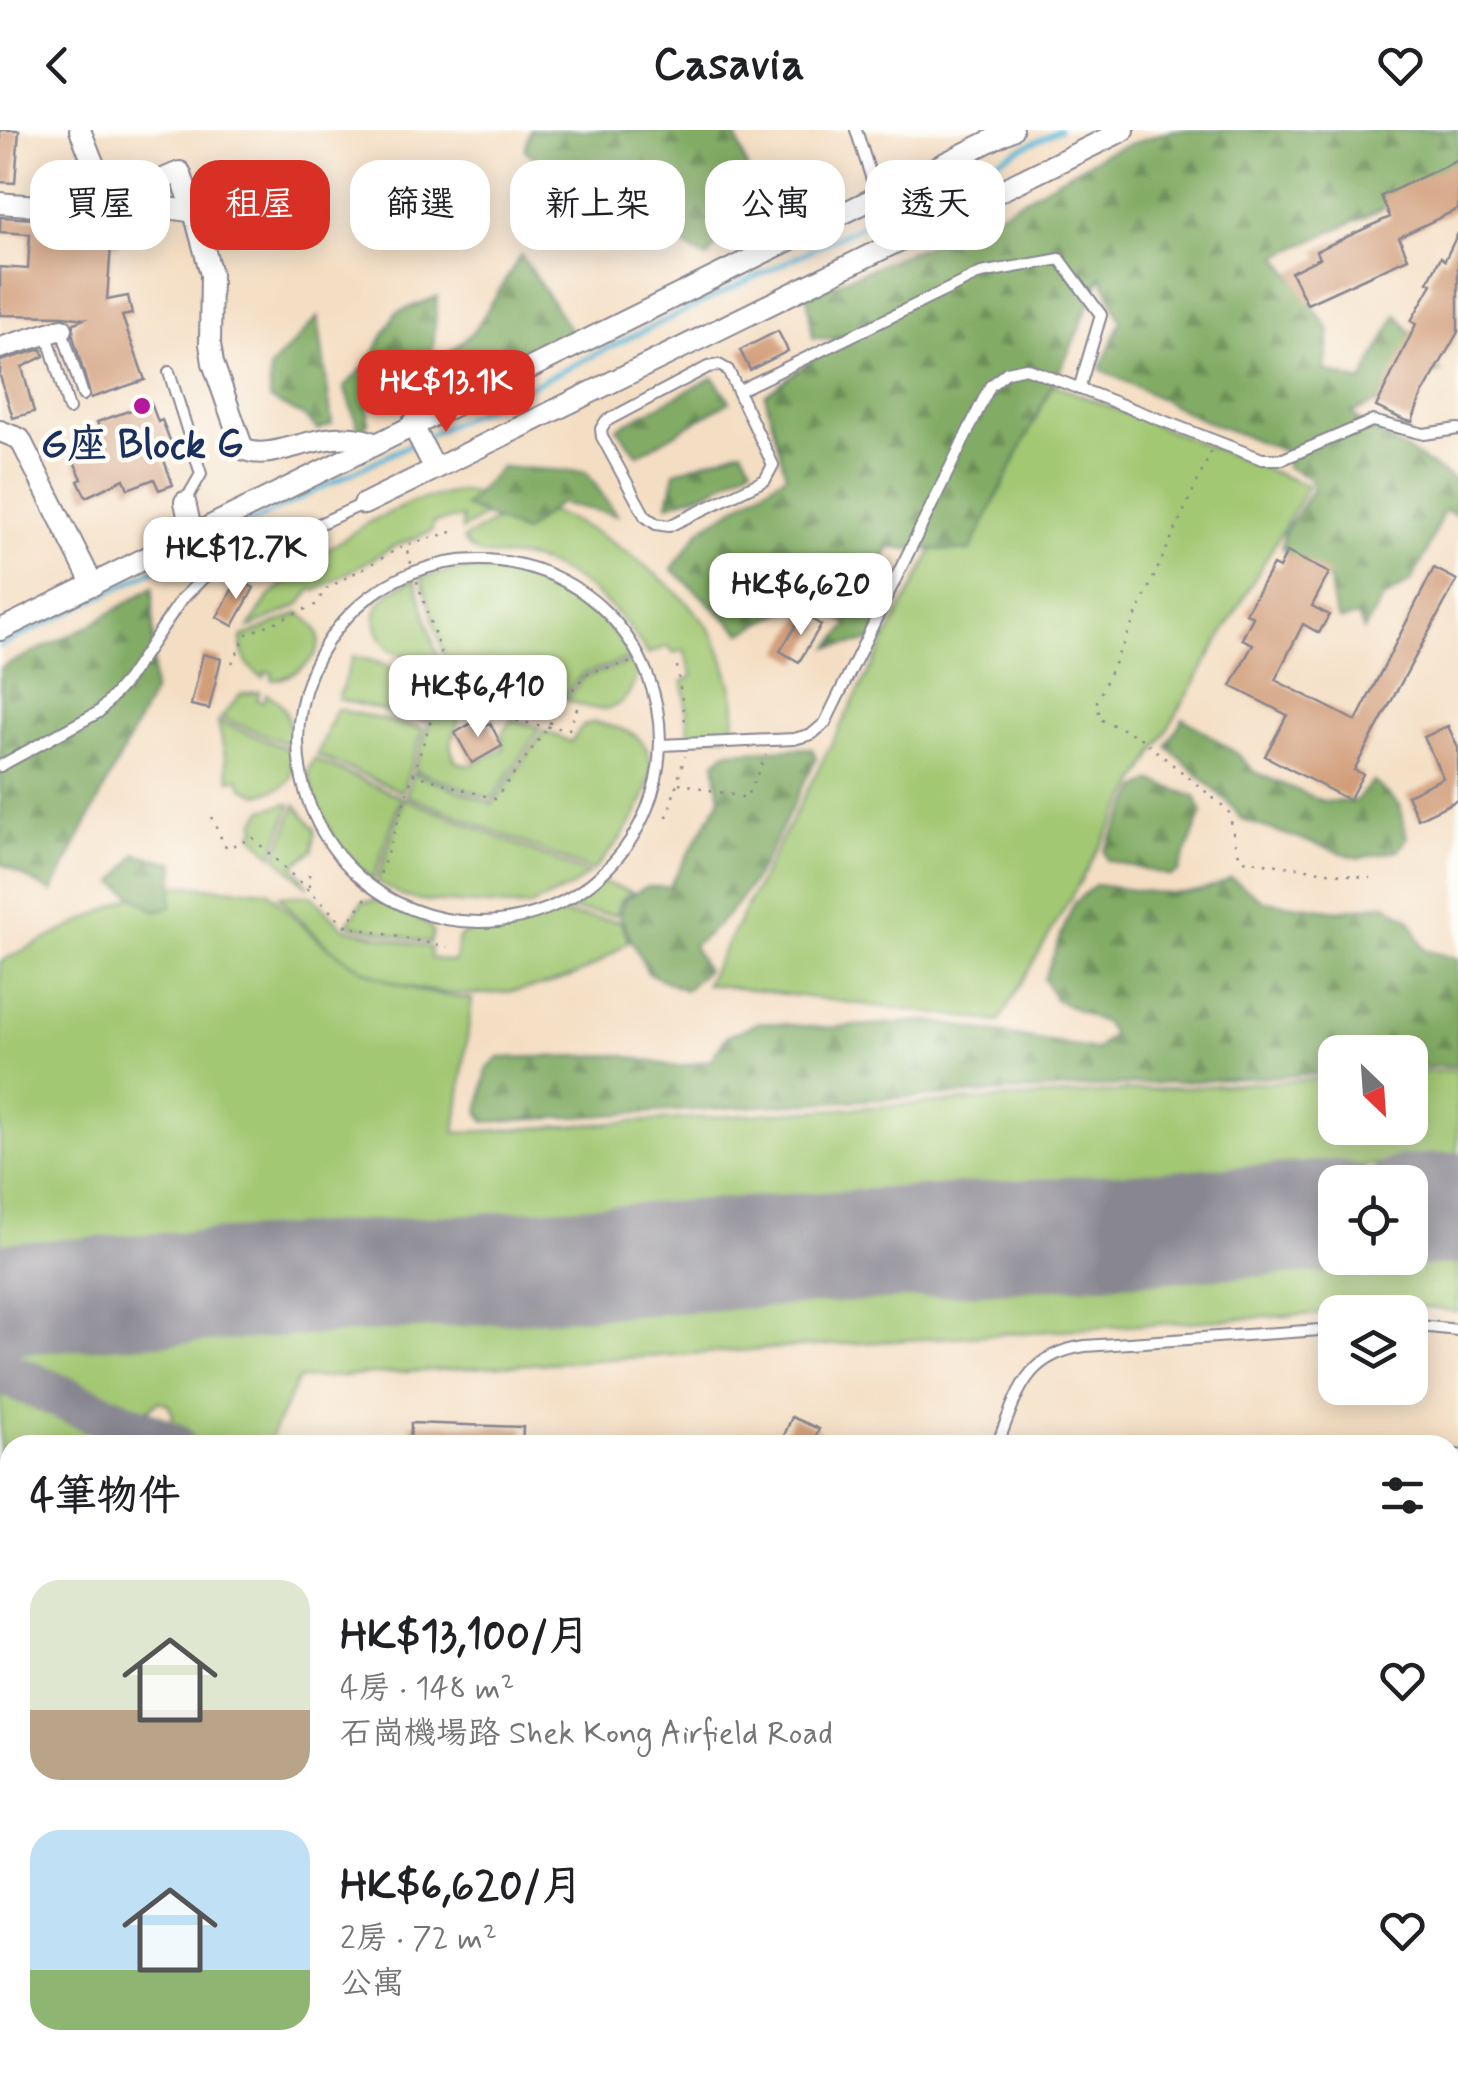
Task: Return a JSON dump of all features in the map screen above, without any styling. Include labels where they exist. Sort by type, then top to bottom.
[{"type":"street","points":[[80,130],[92,160]]},
{"type":"street","points":[[950,160],[1012,130]]},
{"type":"street","points":[[364,504],[1124,130]]},
{"type":"street","points":[[170,177],[180,172],[190,201]]},
{"type":"street","points":[[0,630],[865,201]]},
{"type":"street","points":[[0,203],[30,204]]},
{"type":"street","points":[[204,250],[210,274],[213,363],[242,450],[259,454],[317,438],[340,436],[374,443]]},
{"type":"street","points":[[0,348],[54,332]]},
{"type":"street","points":[[412,424],[435,469]]},
{"type":"street","points":[[0,430],[20,439],[93,585]]},
{"type":"street","points":[[185,502],[192,534]]},
{"type":"lane","points":[[856,130],[866,160]]},
{"type":"lane","points":[[738,391],[981,273],[1060,259],[1101,315],[1079,389]]},
{"type":"lane","points":[[54,332],[83,396]]},
{"type":"lane","points":[[54,332],[69,409]]},
{"type":"lane","points":[[708,367],[728,370],[738,391],[773,465],[771,472],[765,480],[669,526],[656,524],[645,516],[602,437],[606,420],[708,367]]},
{"type":"lane","points":[[661,745],[773,740],[812,734],[825,723],[990,386],[1007,372],[1026,368],[1262,460],[1282,459],[1372,421],[1424,434],[1458,430]]},
{"type":"lane","points":[[169,372],[201,474],[185,502]]},
{"type":"lane","points":[[0,766],[99,712],[128,680],[181,600],[205,576],[364,504]]},
{"type":"lane","points":[[484,560],[548,573],[603,608],[632,641],[642,660],[656,701],[661,745],[654,788],[638,828],[604,872],[560,903],[518,918],[464,921],[410,909],[372,888],[340,858],[312,812],[298,759],[299,716],[311,673],[346,618],[380,590],[416,572],[440,564],[484,560]]},
{"type":"lane","points":[[1428,1327],[1458,1330]]},
{"type":"lane","points":[[1001,1435],[1028,1374],[1052,1354],[1085,1346],[1318,1330]]},
{"type":"path","points":[[1216,442],[1097,701],[1100,719],[1138,736],[1228,810],[1236,852],[1243,860],[1370,878]]},
{"type":"path","points":[[232,663],[246,634],[315,605],[326,589],[405,545],[452,532]]},
{"type":"path","points":[[346,926],[378,880],[439,696],[444,666],[405,545]]},
{"type":"path","points":[[422,660],[413,686],[488,714],[569,729],[578,706]]},
{"type":"path","points":[[412,774],[494,799],[546,730],[562,701],[589,672],[642,660]]},
{"type":"path","points":[[679,782],[746,798],[773,740]]},
{"type":"path","points":[[211,817],[226,848],[253,838],[346,926],[447,947]]},
{"type":"path","points":[[309,874],[309,892]]},
{"type":"green space","points":[[530,130],[734,130],[744,160],[705,160],[705,250],[713,250],[707,259],[685,246],[685,160],[538,160],[525,150]]},
{"type":"green space","points":[[1171,130],[1458,130],[1458,170],[1278,256],[1330,331],[1325,371],[1362,382],[1397,314],[1413,337],[1405,360],[1441,371],[1351,413],[1369,430],[1458,482],[1458,515],[1444,510],[1411,581],[1382,600],[1364,630],[1358,616],[1340,620],[1328,579],[1282,547],[1284,533],[1313,489],[1309,478],[1287,467],[1286,461],[1297,456],[1205,421],[1100,369],[1121,321],[1101,276],[1073,343],[970,551],[890,548],[861,596],[886,639],[830,647],[849,624],[806,600],[742,633],[672,569],[700,530],[786,475],[765,395],[839,339],[813,338],[807,295],[915,250],[1005,250],[1005,210],[1105,153]]},
{"type":"green space","points":[[521,255],[571,331],[407,419],[410,387],[475,330]]},
{"type":"green space","points":[[437,297],[433,349],[368,406],[368,423],[360,433],[344,387],[368,363],[396,313]]},
{"type":"green space","points":[[318,317],[332,424],[318,430],[304,416],[270,399],[270,368]]},
{"type":"green space","points":[[1025,373],[1308,486],[999,1022],[706,984]]},
{"type":"green space","points":[[713,377],[730,401],[638,455],[617,428]]},
{"type":"green space","points":[[742,449],[752,466],[710,491],[668,504],[675,472]]},
{"type":"green space","points":[[501,467],[586,472],[617,515],[559,503],[523,533],[465,506]]},
{"type":"green space","points":[[461,491],[510,499],[462,530],[462,517],[433,523],[432,531],[393,547],[316,591],[312,589],[298,606],[249,628],[267,599],[305,565],[367,523],[415,501]]},
{"type":"green space","points":[[517,509],[549,512],[593,531],[641,563],[685,601],[715,638],[722,656],[735,706],[728,735],[697,736],[689,732],[683,681],[693,676],[684,650],[673,653],[669,646],[648,654],[608,605],[572,577],[533,560],[481,554],[463,539]]},
{"type":"green space","points":[[471,568],[520,575],[564,592],[601,619],[632,658],[582,674],[561,699],[447,666],[421,577]]},
{"type":"green space","points":[[415,579],[440,665],[393,651],[378,632],[379,605],[391,592]]},
{"type":"green space","points":[[153,587],[153,692],[52,892],[0,863],[0,668],[87,627]]},
{"type":"green space","points":[[300,613],[317,631],[319,640],[313,657],[298,671],[280,679],[272,680],[273,673],[265,672],[264,678],[246,661],[241,638]]},
{"type":"green space","points":[[353,656],[393,670],[398,676],[400,694],[418,699],[422,690],[434,693],[425,721],[338,699]]},
{"type":"green space","points":[[635,661],[633,686],[616,705],[595,709],[566,700],[584,677]]},
{"type":"green space","points":[[259,692],[257,700],[263,702],[266,694],[284,709],[291,745],[221,718],[241,694]]},
{"type":"green space","points":[[438,695],[455,702],[462,712],[450,745],[455,761],[469,766],[504,749],[502,733],[512,719],[540,728],[492,799],[414,770]]},
{"type":"green space","points":[[337,709],[423,729],[402,792],[317,755]]},
{"type":"green space","points":[[1183,718],[1238,754],[1254,772],[1324,802],[1356,801],[1373,781],[1400,805],[1407,838],[1399,850],[1358,858],[1242,820],[1167,746]]},
{"type":"green space","points":[[218,721],[290,750],[289,782],[259,795],[243,788],[239,778],[230,780]]},
{"type":"green space","points":[[594,722],[624,730],[639,739],[649,753],[651,770],[647,789],[628,827],[592,871],[406,795],[413,773],[493,804],[544,731],[571,742],[583,726]]},
{"type":"green space","points":[[812,748],[816,759],[765,861],[734,908],[693,945],[706,971],[685,990],[648,973],[619,915],[624,900],[645,887],[669,887],[720,800],[715,762],[726,752]]},
{"type":"green space","points":[[314,759],[401,797],[373,880],[350,858],[323,817],[308,772]]},
{"type":"green space","points":[[1153,781],[1195,797],[1202,813],[1178,872],[1171,876],[1107,860],[1104,851],[1138,789]]},
{"type":"green space","points":[[404,798],[588,874],[572,887],[528,907],[405,897],[377,882]]},
{"type":"green space","points":[[291,805],[272,855],[252,834],[255,822],[263,810]]},
{"type":"green space","points":[[296,805],[315,829],[313,850],[294,865],[309,888],[276,857]]},
{"type":"green space","points":[[136,854],[175,863],[171,907],[154,911],[115,883]]},
{"type":"green space","points":[[1231,878],[1264,901],[1338,911],[1386,904],[1410,920],[1424,950],[1458,959],[1458,1066],[1428,1067],[1428,1035],[1318,1035],[1318,1074],[485,1122],[479,1113],[487,1069],[499,1058],[620,1055],[677,1067],[711,1060],[726,1037],[759,1022],[825,1028],[929,1021],[1096,1050],[1112,1035],[1106,1024],[1055,999],[1044,979],[1074,903],[1095,885],[1182,893]]},
{"type":"green space","points":[[601,882],[632,892],[621,900],[616,915],[560,909]]},
{"type":"green space","points":[[158,884],[268,891],[313,935],[358,967],[410,988],[472,999],[455,1133],[1318,1079],[1318,1145],[1428,1145],[1428,1072],[1458,1070],[1458,1160],[1318,1165],[1318,1169],[0,1250],[0,962]]},
{"type":"green space","points":[[310,895],[344,928],[431,948],[430,958],[454,962],[459,938],[470,929],[520,923],[549,913],[620,921],[629,941],[586,970],[542,985],[482,994],[422,989],[365,971],[340,955],[279,896]]},
{"type":"green space","points":[[380,900],[429,925],[433,933],[430,943],[348,924],[362,902]]},
{"type":"green space","points":[[1458,1249],[1458,1312],[1428,1307],[1428,1295],[1318,1295],[1318,1314],[298,1379],[272,1435],[171,1435],[173,1415],[168,1404],[160,1401],[135,1418],[0,1360],[0,1339],[1318,1257],[1318,1275],[1428,1275],[1428,1251]]},
{"type":"green space","points":[[0,1382],[104,1427],[105,1435],[0,1435]]},
{"type":"building","points":[[0,130],[19,130],[15,183],[0,182]]},
{"type":"building","points":[[1458,160],[1458,209],[1399,237],[1408,258],[1307,304],[1291,272],[1320,258],[1316,251],[1390,217],[1381,196]]},
{"type":"building","points":[[0,217],[30,219],[30,234],[0,232]]},
{"type":"building","points":[[1458,233],[1458,332],[1421,397],[1412,422],[1404,420],[1376,407],[1416,324],[1411,321],[1432,284],[1428,282],[1441,257],[1445,260]]},
{"type":"building","points":[[30,234],[30,250],[111,250],[107,300],[128,296],[132,314],[122,316],[145,380],[91,398],[73,336],[74,323],[84,319],[0,315],[0,267],[28,269]]},
{"type":"building","points":[[778,331],[788,351],[750,370],[740,350]]},
{"type":"building","points":[[42,349],[44,356],[22,367],[34,412],[13,418],[0,376],[0,361]]},
{"type":"building","points":[[151,403],[173,448],[161,452],[173,485],[159,490],[154,479],[128,489],[124,479],[86,497],[70,453],[103,437],[97,422]]},
{"type":"building","points":[[1287,552],[1329,573],[1312,606],[1329,615],[1319,633],[1303,624],[1275,680],[1356,721],[1434,568],[1457,580],[1354,770],[1363,774],[1349,800],[1265,756],[1287,715],[1231,686],[1253,644],[1242,639],[1253,617],[1246,613],[1273,565],[1279,568]]},
{"type":"building","points":[[238,579],[254,588],[233,626],[217,617]]},
{"type":"building","points":[[803,614],[821,625],[799,662],[780,651]]},
{"type":"building","points":[[203,654],[221,659],[209,709],[191,705]]},
{"type":"building","points":[[482,717],[487,725],[490,723],[502,746],[472,763],[455,733]]},
{"type":"building","points":[[1448,726],[1458,748],[1458,800],[1418,819],[1407,795],[1443,778],[1424,737]]},
{"type":"building","points":[[792,1417],[819,1429],[816,1435],[784,1435]]},
{"type":"building","points":[[411,1423],[523,1427],[523,1435],[410,1435]]},
{"type":"waterway","points":[[425,437],[1059,130]]},
{"type":"waterway","points":[[0,646],[415,442]]},
{"type":"taxiway","points":[[0,1371],[150,1435]]},
{"type":"runway","points":[[1428,1210],[1458,1208]]},
{"type":"runway","points":[[0,1299],[1318,1217]]},
{"type":"place","name":"G座 Block G","points":[[142,406]]}]
